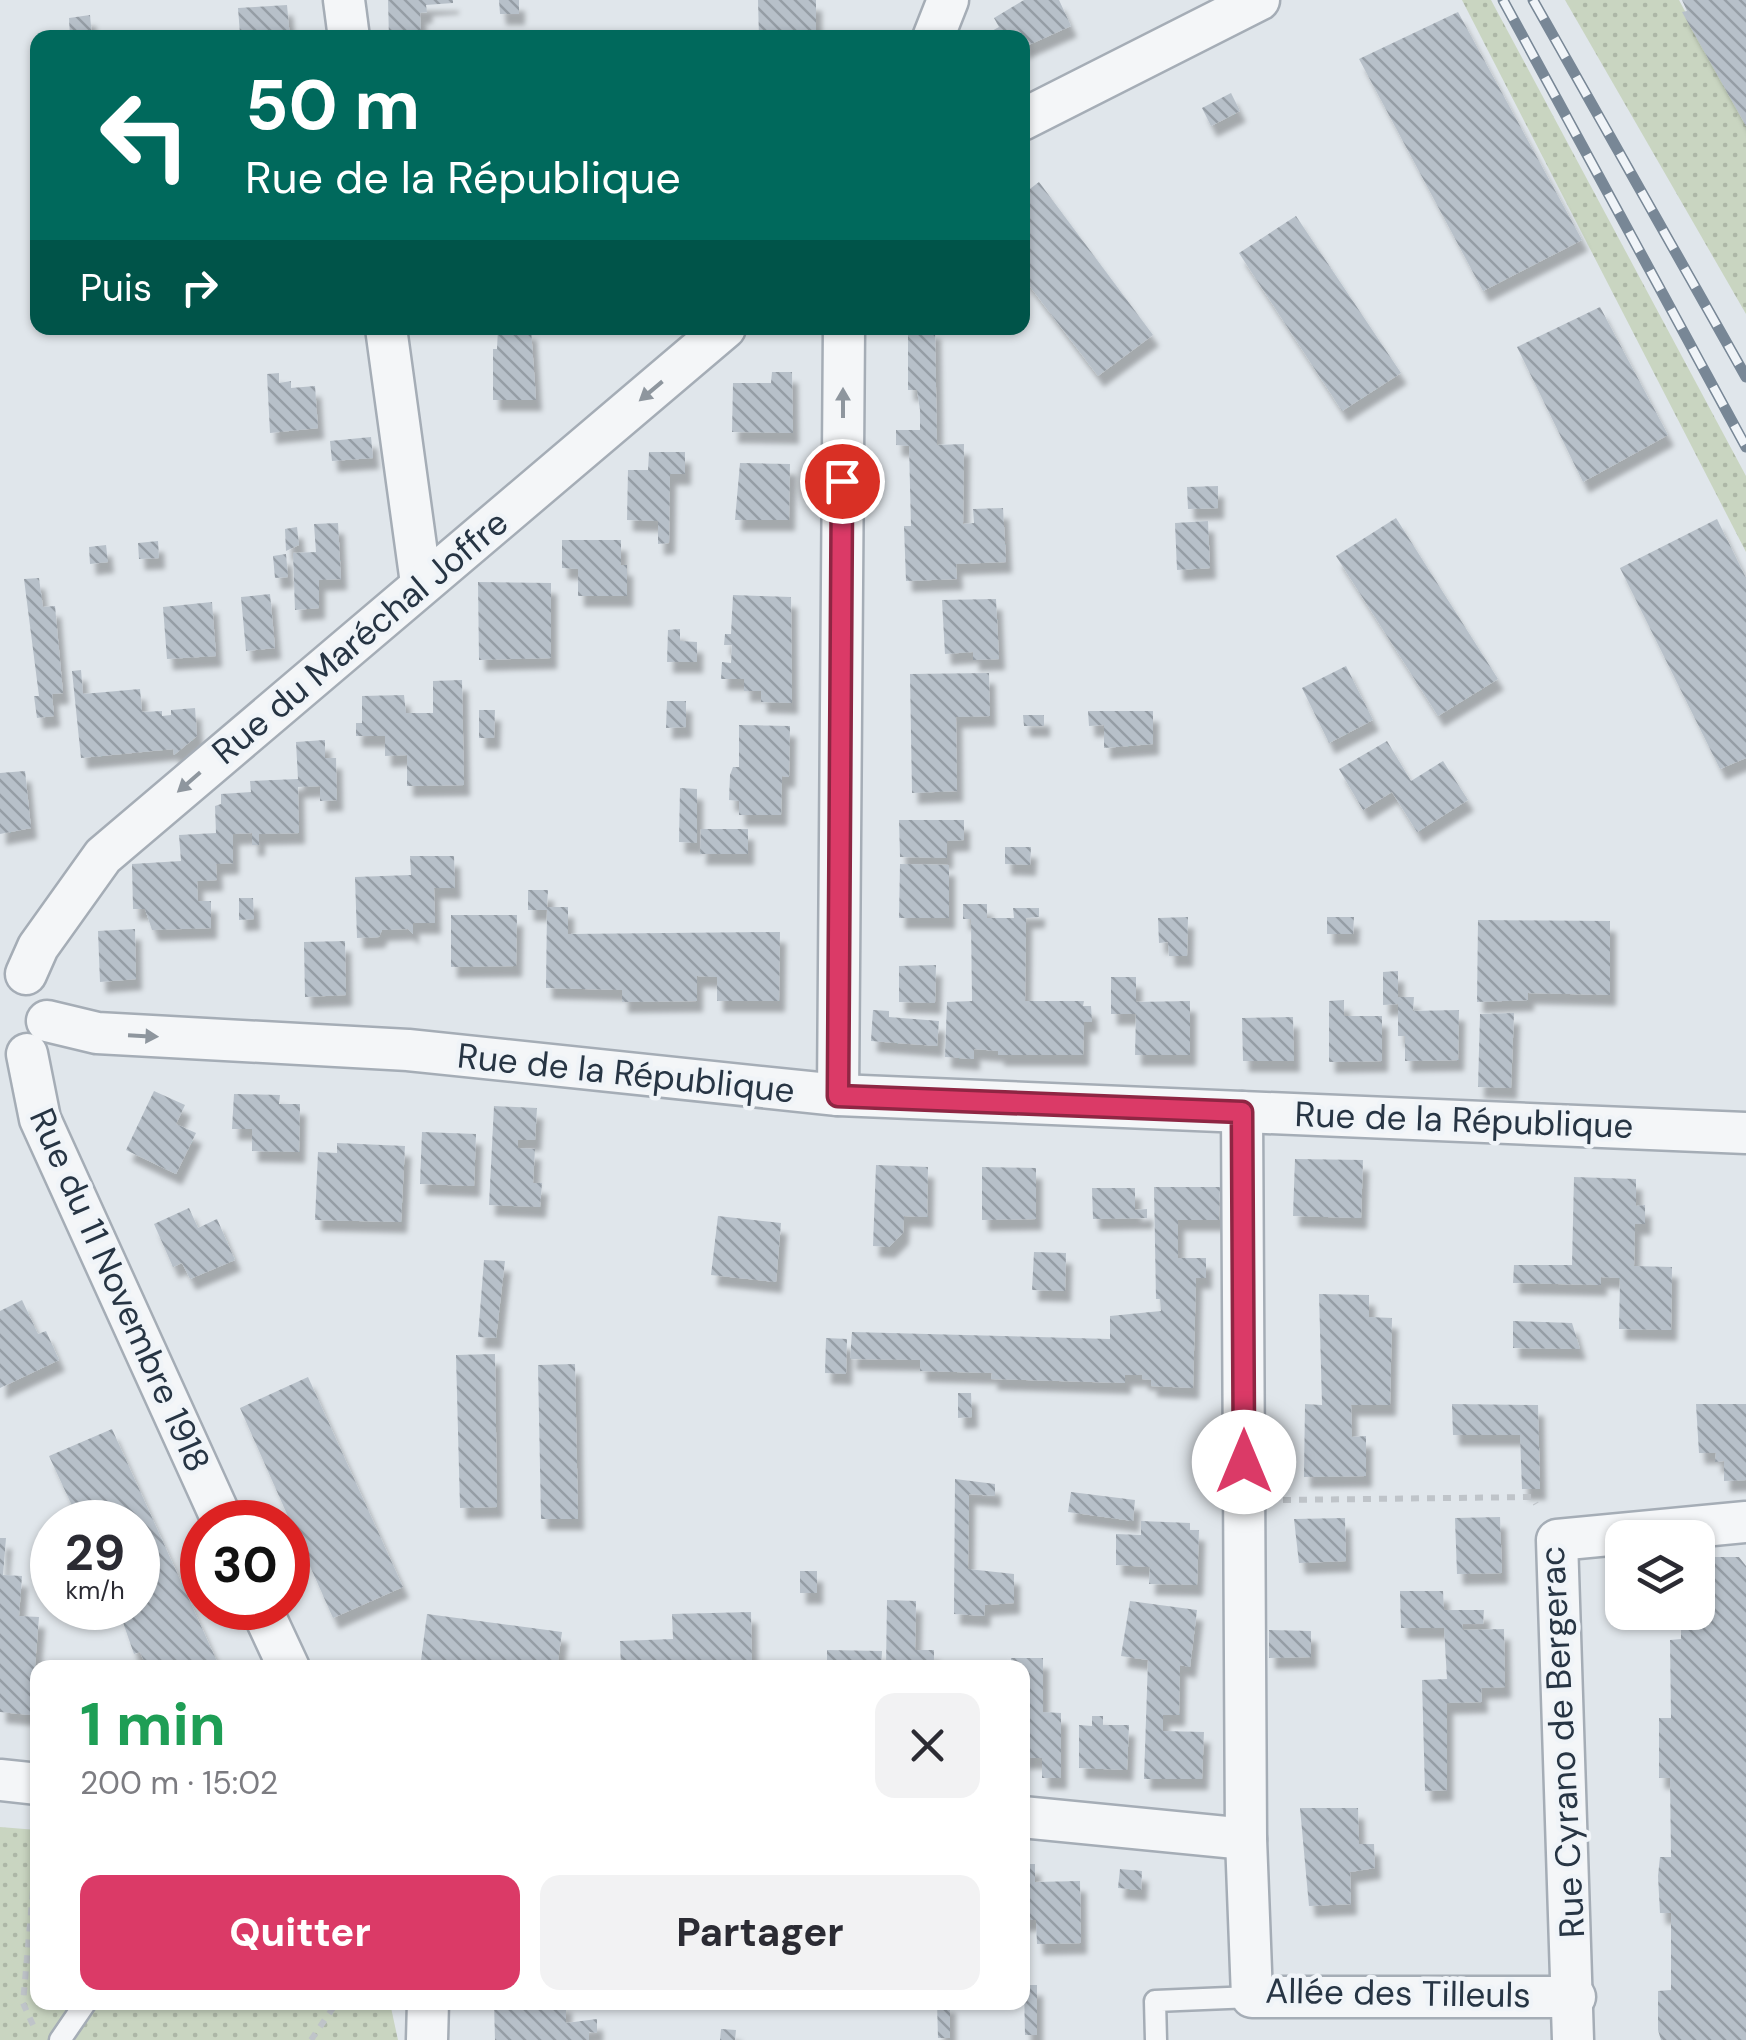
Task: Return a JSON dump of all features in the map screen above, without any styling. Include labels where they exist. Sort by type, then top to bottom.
[{"type":"street","points":[[344,0],[348,30]]},
{"type":"street","points":[[937,30],[948,0]]},
{"type":"street","points":[[1030,116],[1259,0]]},
{"type":"street","points":[[387,335],[421,583]]},
{"type":"street","name":"Rue du Maréchal Joffre","points":[[13,970],[38,947],[103,856],[717,335]]},
{"type":"street","points":[[838,1096],[844,335]]},
{"type":"street","name":"Rue du 11 Novembre 1918","points":[[13,970],[44,995],[25,1046],[40,1119],[213,1500]]},
{"type":"street","name":"Rue de la République","points":[[25,1046],[97,1033],[408,1050],[838,1096],[1746,1133]]},
{"type":"street","name":"Allée des Tilleuls","points":[[1242,1112],[1246,1839],[1252,1997],[1575,1997]]},
{"type":"street","points":[[1556,1540],[1746,1522]]},
{"type":"street","name":"Rue Cyrano de Bergerac","points":[[1556,1540],[1575,1997],[1573,2040]]},
{"type":"street","points":[[272,1630],[285,1660]]},
{"type":"street","points":[[0,1780],[30,1783]]},
{"type":"street","points":[[1030,1818],[1246,1839]]},
{"type":"street","points":[[426,2040],[428,2010]]},
{"type":"lane","points":[[1156,2040],[1155,2001],[1252,1997]]},
{"type":"lane","points":[[60,2040],[81,2010]]},
{"type":"path","name":"Rue Cyrano de Bergerac","points":[[1244,1501],[1532,1498],[1556,1540]]},
{"type":"path","points":[[30,1931],[24,2003],[39,2040]]},
{"type":"path","points":[[311,2040],[332,2010]]},
{"type":"green space","points":[[1462,0],[1491,0],[1746,476],[1746,552]]},
{"type":"green space","points":[[1565,0],[1679,0],[1746,126],[1746,314]]},
{"type":"green space","points":[[0,1827],[30,1829],[30,2010],[392,2010],[398,2040],[0,2040]]},
{"type":"building","points":[[388,0],[453,0],[426,5],[427,12],[420,13],[421,30],[389,30]]},
{"type":"building","points":[[499,0],[519,0],[519,14],[500,14]]},
{"type":"building","points":[[758,0],[816,0],[816,30],[759,30]]},
{"type":"building","points":[[1024,0],[1059,0],[1071,26],[1030,44],[1030,30],[994,30],[999,27],[994,18]]},
{"type":"building","points":[[1682,0],[1746,0],[1746,126],[1682,12],[1687,11]]},
{"type":"building","points":[[287,5],[289,30],[240,30],[238,8]]},
{"type":"building","points":[[1458,12],[1582,240],[1483,291],[1359,59]]},
{"type":"building","points":[[90,15],[91,30],[70,30],[69,18]]},
{"type":"building","points":[[1231,93],[1240,111],[1211,126],[1202,108]]},
{"type":"building","points":[[1039,182],[1153,335],[1098,376],[1030,287],[1030,189]]},
{"type":"building","points":[[1296,216],[1401,373],[1342,411],[1239,253]]},
{"type":"building","points":[[1600,307],[1668,435],[1583,482],[1517,347]]},
{"type":"building","points":[[498,335],[531,335],[536,400],[493,400],[493,349],[497,349]]},
{"type":"building","points":[[908,335],[935,335],[937,445],[964,444],[963,524],[974,523],[973,509],[1003,508],[1006,562],[956,564],[957,579],[906,581],[904,526],[911,526],[909,446],[896,445],[896,430],[920,430],[917,390],[908,390]]},
{"type":"building","points":[[772,372],[792,372],[793,433],[732,432],[733,383],[771,383]]},
{"type":"building","points":[[279,373],[279,383],[291,381],[291,388],[315,386],[318,428],[270,433],[267,374]]},
{"type":"building","points":[[371,437],[373,458],[332,461],[330,441]]},
{"type":"building","points":[[649,452],[685,452],[685,474],[670,474],[669,543],[658,544],[658,521],[627,520],[628,470],[648,470]]},
{"type":"building","points":[[740,463],[790,464],[789,520],[735,520]]},
{"type":"building","points":[[1218,486],[1218,508],[1188,509],[1187,487]]},
{"type":"building","points":[[1396,518],[1498,679],[1438,716],[1336,556]]},
{"type":"building","points":[[1717,519],[1746,578],[1746,758],[1720,769],[1620,568]]},
{"type":"building","points":[[1208,521],[1210,568],[1177,570],[1175,523]]},
{"type":"building","points":[[338,523],[341,579],[319,580],[319,608],[295,610],[293,553],[316,552],[314,524]]},
{"type":"building","points":[[297,527],[299,545],[286,551],[285,529]]},
{"type":"building","points":[[562,540],[621,540],[621,565],[627,565],[627,596],[578,596],[578,569],[562,568]]},
{"type":"building","points":[[158,541],[159,558],[139,559],[138,543]]},
{"type":"building","points":[[106,545],[108,562],[90,564],[89,547]]},
{"type":"building","points":[[286,554],[288,577],[275,578],[273,556]]},
{"type":"building","points":[[39,578],[43,607],[55,606],[63,693],[52,694],[54,716],[37,718],[34,696],[39,696],[24,579]]},
{"type":"building","points":[[478,582],[551,583],[551,658],[479,660]]},
{"type":"building","points":[[270,594],[275,648],[246,651],[241,597]]},
{"type":"building","points":[[733,595],[791,597],[792,703],[761,702],[761,691],[744,691],[744,679],[721,679],[722,662],[731,663],[732,645],[724,645],[725,634],[731,634]]},
{"type":"building","points":[[996,599],[999,659],[973,660],[973,652],[945,654],[942,600]]},
{"type":"building","points":[[212,602],[216,656],[167,659],[163,607]]},
{"type":"building","points":[[680,629],[680,641],[697,642],[697,662],[667,662],[668,630]]},
{"type":"building","points":[[1346,666],[1373,720],[1329,743],[1302,688]]},
{"type":"building","points":[[81,670],[83,694],[140,689],[142,712],[162,711],[162,716],[171,715],[171,710],[195,708],[197,736],[174,755],[173,749],[81,758],[72,671]]},
{"type":"building","points":[[989,673],[990,716],[956,717],[957,791],[912,793],[910,674]]},
{"type":"building","points":[[462,680],[464,785],[407,786],[407,755],[385,756],[385,736],[356,736],[356,723],[362,723],[362,696],[404,695],[406,713],[433,713],[433,681]]},
{"type":"building","points":[[667,701],[686,701],[686,727],[666,728]]},
{"type":"building","points":[[479,710],[495,710],[494,738],[479,738]]},
{"type":"building","points":[[1088,711],[1153,711],[1153,744],[1104,748],[1104,725],[1089,726]]},
{"type":"building","points":[[1023,715],[1044,715],[1044,726],[1024,726]]},
{"type":"building","points":[[739,725],[790,726],[789,777],[782,776],[781,815],[739,815],[739,801],[729,800],[730,775],[733,767],[739,767]]},
{"type":"building","points":[[325,740],[325,758],[336,758],[337,800],[320,801],[320,786],[298,787],[299,833],[259,834],[259,845],[252,845],[252,833],[233,834],[233,863],[216,864],[217,880],[197,881],[198,901],[211,901],[211,928],[152,930],[145,909],[133,909],[132,864],[181,861],[179,835],[216,833],[215,806],[221,804],[221,794],[251,792],[250,781],[298,779],[296,742]]},
{"type":"building","points":[[1387,741],[1411,781],[1443,761],[1468,800],[1417,832],[1392,792],[1363,810],[1339,769]]},
{"type":"building","points":[[25,771],[31,828],[0,834],[0,773]]},
{"type":"building","points":[[680,788],[697,789],[697,843],[679,842]]},
{"type":"building","points":[[899,820],[964,820],[964,840],[947,841],[947,858],[900,857]]},
{"type":"building","points":[[701,829],[748,829],[748,854],[700,854]]},
{"type":"building","points":[[1005,847],[1031,847],[1030,865],[1005,864]]},
{"type":"building","points":[[410,856],[454,856],[455,888],[434,888],[435,923],[413,923],[413,934],[408,929],[382,930],[379,937],[357,938],[355,877],[411,875]]},
{"type":"building","points":[[900,864],[949,865],[949,918],[899,918]]},
{"type":"building","points":[[528,890],[548,890],[547,907],[568,907],[568,934],[780,932],[779,1001],[717,1001],[717,977],[697,976],[697,1001],[622,1002],[622,990],[546,988],[547,910],[528,910]]},
{"type":"building","points":[[239,898],[253,898],[254,919],[239,920]]},
{"type":"building","points":[[963,904],[987,904],[987,918],[1014,918],[1013,908],[1039,908],[1039,917],[1026,918],[1025,1001],[1084,1001],[1083,1006],[1091,1006],[1092,1022],[1084,1022],[1083,1055],[998,1055],[998,1051],[974,1049],[974,1059],[945,1057],[947,1002],[972,1001],[971,919],[963,919]]},
{"type":"building","points":[[451,915],[517,915],[516,966],[451,967]]},
{"type":"building","points":[[1188,917],[1187,956],[1169,956],[1168,942],[1159,943],[1158,918]]},
{"type":"building","points":[[1327,917],[1354,917],[1353,934],[1327,934]]},
{"type":"building","points":[[1478,920],[1610,921],[1610,995],[1528,993],[1528,1000],[1477,1002]]},
{"type":"building","points":[[135,929],[136,979],[100,982],[98,931]]},
{"type":"building","points":[[345,941],[346,995],[305,997],[304,942]]},
{"type":"building","points":[[936,965],[935,1003],[899,1002],[899,966]]},
{"type":"building","points":[[1398,971],[1398,997],[1414,997],[1413,1011],[1459,1010],[1458,1060],[1405,1061],[1405,1036],[1398,1036],[1398,1004],[1383,1005],[1383,972]]},
{"type":"building","points":[[1111,977],[1136,977],[1136,1002],[1190,1001],[1190,1055],[1135,1055],[1136,1014],[1111,1014]]},
{"type":"building","points":[[1344,1000],[1344,1016],[1382,1016],[1382,1061],[1329,1062],[1329,1001]]},
{"type":"building","points":[[873,1010],[889,1011],[889,1017],[939,1021],[937,1046],[871,1041]]},
{"type":"building","points":[[1514,1013],[1511,1088],[1478,1087],[1480,1014]]},
{"type":"building","points":[[1293,1017],[1294,1061],[1243,1061],[1242,1018]]},
{"type":"building","points":[[154,1091],[185,1105],[176,1124],[196,1133],[176,1174],[126,1150]]},
{"type":"building","points":[[234,1094],[280,1095],[279,1104],[300,1104],[299,1152],[252,1151],[252,1129],[232,1129]]},
{"type":"building","points":[[494,1106],[537,1108],[535,1140],[518,1140],[518,1148],[535,1149],[533,1183],[542,1183],[540,1207],[489,1205]]},
{"type":"building","points":[[422,1132],[476,1134],[474,1186],[420,1184]]},
{"type":"building","points":[[337,1143],[405,1146],[401,1222],[315,1220],[318,1152],[337,1153]]},
{"type":"building","points":[[1295,1159],[1363,1160],[1361,1218],[1293,1216]]},
{"type":"building","points":[[876,1165],[928,1167],[927,1217],[904,1216],[903,1233],[889,1247],[873,1246]]},
{"type":"building","points":[[982,1167],[1036,1168],[1036,1219],[982,1220]]},
{"type":"building","points":[[1574,1177],[1636,1179],[1636,1206],[1645,1205],[1645,1224],[1635,1224],[1634,1266],[1672,1267],[1671,1330],[1619,1329],[1620,1278],[1601,1277],[1601,1285],[1513,1283],[1514,1265],[1572,1265]]},
{"type":"building","points":[[1154,1187],[1220,1187],[1219,1220],[1178,1220],[1178,1258],[1206,1258],[1206,1278],[1196,1278],[1193,1388],[1151,1386],[1151,1380],[1142,1379],[1142,1375],[1125,1375],[1125,1383],[991,1379],[992,1373],[920,1371],[920,1360],[850,1359],[852,1332],[1110,1339],[1110,1316],[1161,1311],[1160,1299],[1156,1299]]},
{"type":"building","points":[[1092,1188],[1135,1188],[1135,1210],[1147,1209],[1147,1218],[1093,1219]]},
{"type":"building","points":[[189,1208],[198,1228],[217,1219],[235,1260],[190,1279],[182,1263],[173,1267],[154,1224]]},
{"type":"building","points":[[718,1216],[781,1223],[776,1282],[711,1275]]},
{"type":"building","points":[[1034,1252],[1066,1253],[1065,1291],[1032,1290]]},
{"type":"building","points":[[484,1260],[505,1261],[496,1338],[478,1337]]},
{"type":"building","points":[[1319,1294],[1369,1295],[1369,1317],[1392,1318],[1390,1405],[1351,1405],[1352,1437],[1366,1436],[1366,1476],[1304,1477],[1305,1404],[1322,1405]]},
{"type":"building","points":[[22,1300],[38,1334],[46,1331],[59,1360],[0,1388],[0,1311]]},
{"type":"building","points":[[1513,1321],[1572,1323],[1580,1349],[1513,1348]]},
{"type":"building","points":[[826,1338],[847,1339],[846,1374],[825,1373]]},
{"type":"building","points":[[495,1354],[497,1507],[460,1508],[456,1355]]},
{"type":"building","points":[[575,1364],[578,1519],[541,1519],[538,1365]]},
{"type":"building","points":[[308,1377],[403,1587],[333,1618],[310,1566],[310,1500],[281,1500],[240,1408]]},
{"type":"building","points":[[958,1393],[971,1393],[972,1417],[958,1418]]},
{"type":"building","points":[[1452,1404],[1538,1405],[1540,1489],[1522,1489],[1520,1435],[1453,1435]]},
{"type":"building","points":[[1696,1404],[1746,1404],[1746,1480],[1724,1481],[1724,1461],[1715,1462],[1716,1453],[1699,1453]]},
{"type":"building","points":[[112,1429],[144,1500],[69,1500],[49,1456]]},
{"type":"building","points":[[955,1479],[995,1484],[995,1496],[969,1494],[968,1569],[1014,1574],[1014,1603],[985,1605],[984,1616],[954,1614]]},
{"type":"building","points":[[1071,1492],[1135,1500],[1133,1521],[1068,1512]]},
{"type":"building","points":[[1500,1517],[1502,1573],[1457,1574],[1455,1518]]},
{"type":"building","points":[[1345,1518],[1346,1561],[1299,1563],[1294,1519]]},
{"type":"building","points":[[1141,1521],[1190,1523],[1190,1530],[1199,1530],[1197,1585],[1149,1584],[1150,1567],[1116,1565],[1116,1534],[1141,1535]]},
{"type":"building","points":[[160,1535],[180,1579],[180,1630],[203,1630],[216,1660],[144,1660],[140,1652],[134,1654],[126,1630],[160,1630]]},
{"type":"building","points":[[0,1538],[6,1538],[3,1575],[22,1576],[19,1616],[30,1617],[30,1630],[38,1630],[35,1660],[30,1660],[30,1715],[0,1712]]},
{"type":"building","points":[[1715,1557],[1739,1557],[1746,1566],[1746,2040],[1661,2040],[1658,2030],[1658,1991],[1671,1990],[1671,1913],[1660,1913],[1658,1876],[1660,1857],[1671,1857],[1670,1778],[1659,1778],[1659,1718],[1671,1718],[1670,1640],[1681,1639],[1681,1630],[1715,1630]]},
{"type":"building","points":[[800,1571],[817,1571],[817,1593],[800,1593]]},
{"type":"building","points":[[1400,1591],[1443,1591],[1444,1610],[1484,1610],[1483,1624],[1462,1624],[1463,1630],[1504,1629],[1505,1687],[1481,1688],[1482,1702],[1447,1703],[1447,1790],[1425,1791],[1422,1680],[1447,1679],[1444,1628],[1401,1628]]},
{"type":"building","points":[[887,1600],[916,1601],[915,1650],[934,1650],[934,1660],[886,1660]]},
{"type":"building","points":[[1130,1601],[1197,1610],[1190,1667],[1180,1665],[1179,1715],[1163,1715],[1163,1731],[1204,1732],[1202,1779],[1144,1779],[1148,1660],[1121,1656]]},
{"type":"building","points":[[751,1612],[752,1660],[621,1660],[620,1641],[673,1639],[672,1614]]},
{"type":"building","points":[[427,1614],[562,1632],[558,1660],[421,1660]]},
{"type":"building","points":[[1269,1630],[1311,1631],[1311,1657],[1269,1658]]},
{"type":"building","points":[[827,1650],[882,1651],[881,1660],[827,1660]]},
{"type":"building","points":[[1043,1658],[1043,1712],[1061,1713],[1061,1778],[1042,1778],[1042,1758],[1030,1758],[1030,1660],[1011,1660]]},
{"type":"building","points":[[1092,1716],[1103,1716],[1103,1725],[1129,1725],[1127,1770],[1079,1768],[1079,1725],[1092,1726]]},
{"type":"building","points":[[1300,1808],[1358,1808],[1359,1844],[1374,1844],[1375,1868],[1350,1872],[1351,1904],[1309,1906]]},
{"type":"building","points":[[1030,1864],[1035,1864],[1035,1882],[1080,1881],[1081,1943],[1037,1944],[1036,1920],[1030,1920]]},
{"type":"building","points":[[1120,1869],[1142,1871],[1141,1890],[1118,1888]]},
{"type":"building","points":[[1030,1985],[1037,1985],[1037,2035],[1025,2035]]},
{"type":"building","points":[[494,2010],[566,2010],[566,2023],[597,2019],[597,2033],[589,2032],[589,2040],[495,2040]]},
{"type":"building","points":[[937,2010],[950,2010],[950,2038],[938,2038]]},
{"type":"building","points":[[721,2029],[736,2030],[735,2040],[720,2040]]},
{"type":"railway","points":[[1503,0],[1746,447]]},
{"type":"railway","points":[[1533,0],[1746,377]]},
{"type":"route","points":[[842,481],[838,1096],[1242,1112],[1244,1462]]}]
